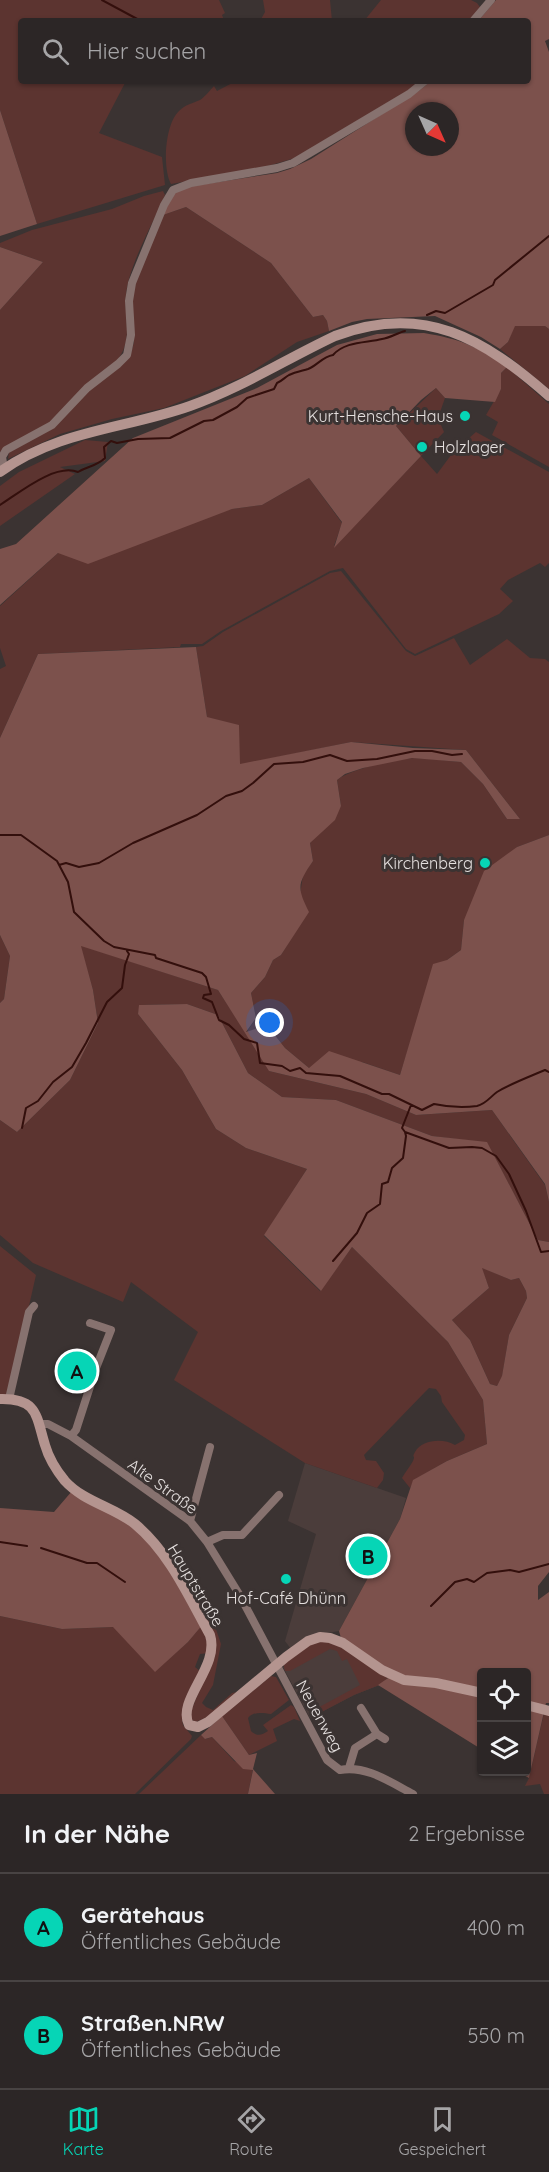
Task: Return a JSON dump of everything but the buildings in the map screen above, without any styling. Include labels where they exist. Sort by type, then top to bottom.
[{"type":"main road","points":[[2,470],[32,453],[63,440],[171,412],[203,401],[240,385],[335,336],[356,329],[382,325],[429,327],[470,338],[501,356],[549,396]]},
{"type":"main road","name":"Hauptstraße","points":[[5,1399],[20,1401],[31,1407],[37,1415],[48,1453],[57,1470],[76,1491],[127,1518],[147,1536],[173,1570],[210,1635],[211,1655],[186,1712],[189,1725],[198,1727],[208,1722],[276,1664],[312,1639],[320,1637],[330,1638],[348,1646],[386,1673],[404,1680],[436,1683],[477,1692]]},
{"type":"main road","points":[[531,1706],[549,1711]]},
{"type":"street","points":[[476,18],[491,0]]},
{"type":"street","points":[[2,470],[2,460],[6,450],[52,425],[87,388],[127,355],[131,335],[129,301],[132,283],[172,190],[191,183],[278,168],[293,163],[401,99],[421,84]]},
{"type":"street","points":[[5,1399],[29,1312],[34,1306]]},
{"type":"street","points":[[71,1436],[76,1430],[111,1330],[90,1323]]},
{"type":"street","name":"Alte Straße","points":[[40,1424],[48,1424],[71,1436],[190,1521],[207,1542],[239,1594],[276,1664]]},
{"type":"street","points":[[190,1521],[210,1447]]},
{"type":"street","points":[[207,1542],[223,1535],[242,1535],[279,1495]]},
{"type":"street","name":"Neuenweg","points":[[276,1664],[327,1760],[340,1770],[349,1768],[377,1775],[413,1794]]},
{"type":"street","points":[[361,1708],[377,1734],[385,1739]]},
{"type":"street","name":"Neuenweg","points":[[349,1768],[355,1748],[377,1734]]},
{"type":"shaded area","points":[[0,0],[219,0],[225,13],[222,15],[223,18],[18,18],[18,84],[124,84],[99,133],[162,157],[165,185],[37,224],[0,110]]},
{"type":"shaded area","points":[[263,0],[330,0],[332,18],[262,18],[265,12]]},
{"type":"shaded area","points":[[381,0],[471,0],[480,7],[473,18],[366,18]]},
{"type":"shaded area","points":[[496,0],[549,0],[549,39],[545,41],[549,52],[549,329],[545,326],[515,326],[508,342],[500,349],[481,337],[435,316],[367,319],[329,331],[323,315],[313,317],[271,263],[186,207],[163,215],[171,196],[186,187],[277,173],[311,159],[427,84],[531,84],[531,18],[481,18]]},
{"type":"shaded area","points":[[230,84],[416,84],[295,158],[261,168],[171,184],[166,168],[166,146],[174,117],[184,107],[202,99],[214,86],[217,91]]},
{"type":"shaded area","points":[[0,110],[37,224],[0,236]]},
{"type":"shaded area","points":[[163,191],[165,195],[136,257],[128,283],[127,338],[122,354],[48,425],[0,452],[0,310],[43,262],[0,247],[0,243],[32,230],[112,209]]},
{"type":"shaded area","points":[[186,207],[271,263],[313,317],[323,315],[329,331],[297,342],[245,376],[164,408],[112,419],[60,434],[8,459],[9,452],[49,430],[84,395],[130,356],[134,342],[132,302],[134,283],[163,215]]},
{"type":"shaded area","points":[[0,247],[43,262],[0,310]]},
{"type":"shaded area","points":[[514,326],[545,326],[549,329],[549,389],[500,349],[508,342]]},
{"type":"shaded area","points":[[424,333],[468,344],[507,367],[501,373],[501,389],[495,402],[445,398],[436,388],[421,400],[396,426],[421,456],[334,548],[342,522],[309,478],[262,505],[232,509],[88,564],[58,553],[0,605],[0,549],[16,544],[133,438],[257,388],[337,345],[377,334]]},
{"type":"shaded area","points":[[507,367],[549,404],[549,467],[492,435],[498,422],[486,415],[501,389],[501,373]]},
{"type":"shaded area","points":[[436,388],[445,398],[438,418],[444,432],[421,456],[396,426]]},
{"type":"shaded area","points":[[476,432],[549,472],[549,563],[545,567],[540,563],[508,580],[500,589],[513,601],[499,614],[415,654],[406,649],[343,568],[330,571],[221,631],[202,644],[38,654],[0,738],[0,669],[6,666],[0,648],[0,606],[58,553],[232,509],[262,505],[309,478],[342,523],[334,546],[421,456],[437,474],[454,451]]},
{"type":"shaded area","points":[[85,440],[108,442],[105,461],[60,467],[75,474],[0,526],[0,486],[19,472]]},
{"type":"shaded area","points":[[341,571],[406,651],[415,656],[454,638],[470,665],[507,639],[530,658],[545,659],[549,662],[549,835],[517,847],[464,920],[461,950],[447,960],[411,1040],[400,1075],[362,1062],[309,1068],[285,1048],[267,1025],[269,1071],[366,1094],[416,1115],[492,1110],[545,1185],[549,1202],[549,1242],[538,1240],[487,1143],[432,1136],[336,1100],[282,1097],[248,1073],[218,1015],[187,1004],[140,1005],[138,1014],[182,1070],[216,1129],[246,1148],[307,1169],[264,1236],[320,1291],[352,1247],[448,1342],[483,1400],[487,1444],[447,1461],[414,1480],[410,1488],[402,1478],[418,1448],[428,1442],[445,1441],[455,1445],[464,1440],[465,1435],[442,1402],[436,1389],[429,1388],[364,1455],[366,1460],[376,1461],[384,1473],[383,1480],[377,1488],[305,1463],[174,1380],[198,1332],[131,1282],[123,1302],[33,1263],[0,1235],[0,1120],[17,1132],[70,1080],[98,1023],[93,990],[80,945],[218,990],[246,1033],[256,1018],[251,993],[265,977],[273,960],[281,955],[294,934],[303,875],[313,861],[310,843],[341,806],[337,780],[363,768],[385,762],[420,758],[461,762],[483,784],[507,819],[520,819],[466,750],[351,742],[240,765],[207,717],[196,647],[203,646],[223,632],[330,573]]},
{"type":"shaded area","points":[[196,647],[207,717],[239,725],[240,764],[351,742],[466,750],[520,819],[507,819],[483,784],[461,762],[412,758],[363,768],[345,774],[337,780],[341,806],[335,820],[310,843],[313,861],[300,886],[309,912],[281,955],[273,960],[265,977],[251,993],[256,1018],[246,1032],[267,1025],[285,1048],[309,1068],[329,1051],[400,1075],[433,964],[447,960],[461,950],[464,920],[484,871],[517,847],[549,835],[549,1202],[545,1184],[492,1110],[416,1115],[366,1094],[269,1071],[218,990],[81,946],[93,990],[98,1023],[70,1080],[17,1132],[0,1120],[0,1003],[4,999],[10,956],[0,935],[0,738],[38,654]]},
{"type":"shaded area","points":[[0,935],[10,956],[4,999],[0,1003]]},
{"type":"shaded area","points":[[187,1004],[218,1015],[248,1073],[282,1097],[336,1100],[432,1136],[487,1142],[538,1240],[549,1242],[549,1572],[538,1586],[538,1600],[549,1592],[549,1703],[546,1703],[531,1769],[531,1668],[477,1668],[477,1747],[378,1685],[388,1678],[390,1672],[341,1638],[339,1631],[400,1519],[413,1480],[447,1461],[487,1444],[483,1400],[448,1342],[352,1247],[321,1291],[264,1235],[307,1169],[246,1148],[216,1129],[182,1070],[138,1014],[139,1005]],"holes":[[[482,1268],[511,1280],[519,1278],[527,1298],[509,1335],[502,1376],[497,1386],[490,1384],[470,1340],[452,1320],[489,1288]]]},
{"type":"shaded area","points":[[0,1246],[36,1275],[9,1394],[0,1395]]},
{"type":"shaded area","points":[[481,1267],[511,1280],[519,1278],[527,1298],[509,1335],[502,1377],[497,1386],[490,1384],[470,1340],[452,1320],[489,1288]]},
{"type":"shaded area","points":[[305,1463],[406,1498],[400,1519],[339,1631],[327,1633],[291,1649],[285,1641],[316,1534],[288,1521]]},
{"type":"shaded area","points":[[72,1491],[154,1537],[170,1556],[209,1617],[188,1642],[155,1672],[113,1627],[62,1629],[0,1616],[0,1508],[54,1512]]},
{"type":"shaded area","points":[[0,1616],[62,1629],[114,1627],[155,1671],[188,1642],[201,1626],[205,1632],[209,1653],[200,1654],[195,1667],[201,1672],[182,1719],[183,1725],[192,1736],[191,1739],[135,1794],[0,1794]]},
{"type":"shaded area","points":[[209,1617],[215,1626],[221,1644],[213,1685],[202,1703],[213,1710],[236,1692],[212,1715],[196,1722],[192,1720],[190,1713],[213,1658],[206,1622]]},
{"type":"shaded area","points":[[326,1640],[382,1684],[354,1695],[310,1718],[283,1667]]},
{"type":"shaded area","points":[[331,1641],[388,1677],[382,1684],[354,1695],[314,1716],[312,1711],[360,1685],[347,1659],[342,1661],[337,1651],[330,1649],[290,1671],[285,1671],[283,1663],[310,1643]]},
{"type":"shaded area","points":[[271,1676],[276,1677],[289,1700],[271,1714],[259,1713],[250,1716],[248,1718],[251,1731],[255,1734],[264,1734],[268,1731],[263,1725],[291,1705],[300,1721],[294,1719],[273,1729],[277,1741],[249,1755],[222,1716]]},
{"type":"shaded area","points":[[544,1713],[549,1714],[549,1794],[544,1794],[540,1784],[525,1786],[531,1776]]},
{"type":"shaded area","points":[[222,1716],[249,1755],[257,1753],[253,1769],[275,1794],[248,1794],[253,1770],[243,1769],[212,1737],[205,1739],[201,1735]]},
{"type":"shaded area","points":[[201,1735],[206,1739],[212,1737],[234,1761],[253,1769],[248,1794],[139,1794]]},
{"type":"waterway","points":[[102,0],[135,18]]},
{"type":"waterway","points":[[427,315],[436,311],[445,313],[493,285],[495,280],[549,236]]},
{"type":"waterway","points":[[0,505],[48,475],[69,470],[78,472],[99,463],[105,458],[104,447],[111,441],[117,443],[138,439],[170,438],[204,421],[213,420],[237,407],[247,398],[274,389],[277,383],[289,375],[308,369],[344,347],[405,331]]},
{"type":"waterway","points":[[59,865],[66,863],[79,867],[99,863],[133,843],[197,815],[226,796],[242,791],[274,764],[303,762],[330,755],[347,761],[377,759],[415,751],[462,754]]},
{"type":"waterway","points":[[0,835],[21,835],[57,861],[68,882],[74,912],[104,941],[114,947],[155,955],[156,958],[202,973],[206,977],[211,994],[204,995],[203,998],[212,1002],[219,1020],[229,1025],[244,1039],[257,1043],[260,1063],[282,1066],[290,1071],[300,1068],[306,1073],[340,1076],[382,1094],[389,1094],[422,1110],[434,1104],[455,1107],[477,1106],[509,1086],[545,1070],[549,1072]]},
{"type":"waterway","points":[[22,1128],[26,1108],[38,1101],[53,1082],[72,1067],[107,1002],[122,988],[129,954],[127,951]]},
{"type":"waterway","points":[[411,1105],[402,1128],[405,1132],[449,1148],[482,1148],[496,1156],[509,1174],[541,1252],[549,1251]]},
{"type":"waterway","points":[[333,1261],[357,1233],[367,1213],[380,1204],[382,1184],[388,1182],[392,1168],[403,1158],[405,1132]]},
{"type":"waterway","points":[[0,1542],[27,1546]]},
{"type":"waterway","points":[[41,1548],[87,1563],[97,1563],[125,1582]]},
{"type":"waterway","points":[[431,1606],[455,1582],[467,1579],[474,1582],[487,1573],[510,1570],[519,1572],[549,1564]]},
{"type":"place","name":"Kurt-Hensche-Haus","points":[[465,416]]},
{"type":"place","name":"Holzlager","points":[[422,447]]},
{"type":"place","name":"Kirchenberg","points":[[485,863]]},
{"type":"place","name":"Gerätehaus","points":[[77,1371]]},
{"type":"place","name":"Straßen.NRW","points":[[368,1556]]},
{"type":"place","name":"Hof-Café Dhünn","points":[[286,1579]]}]
